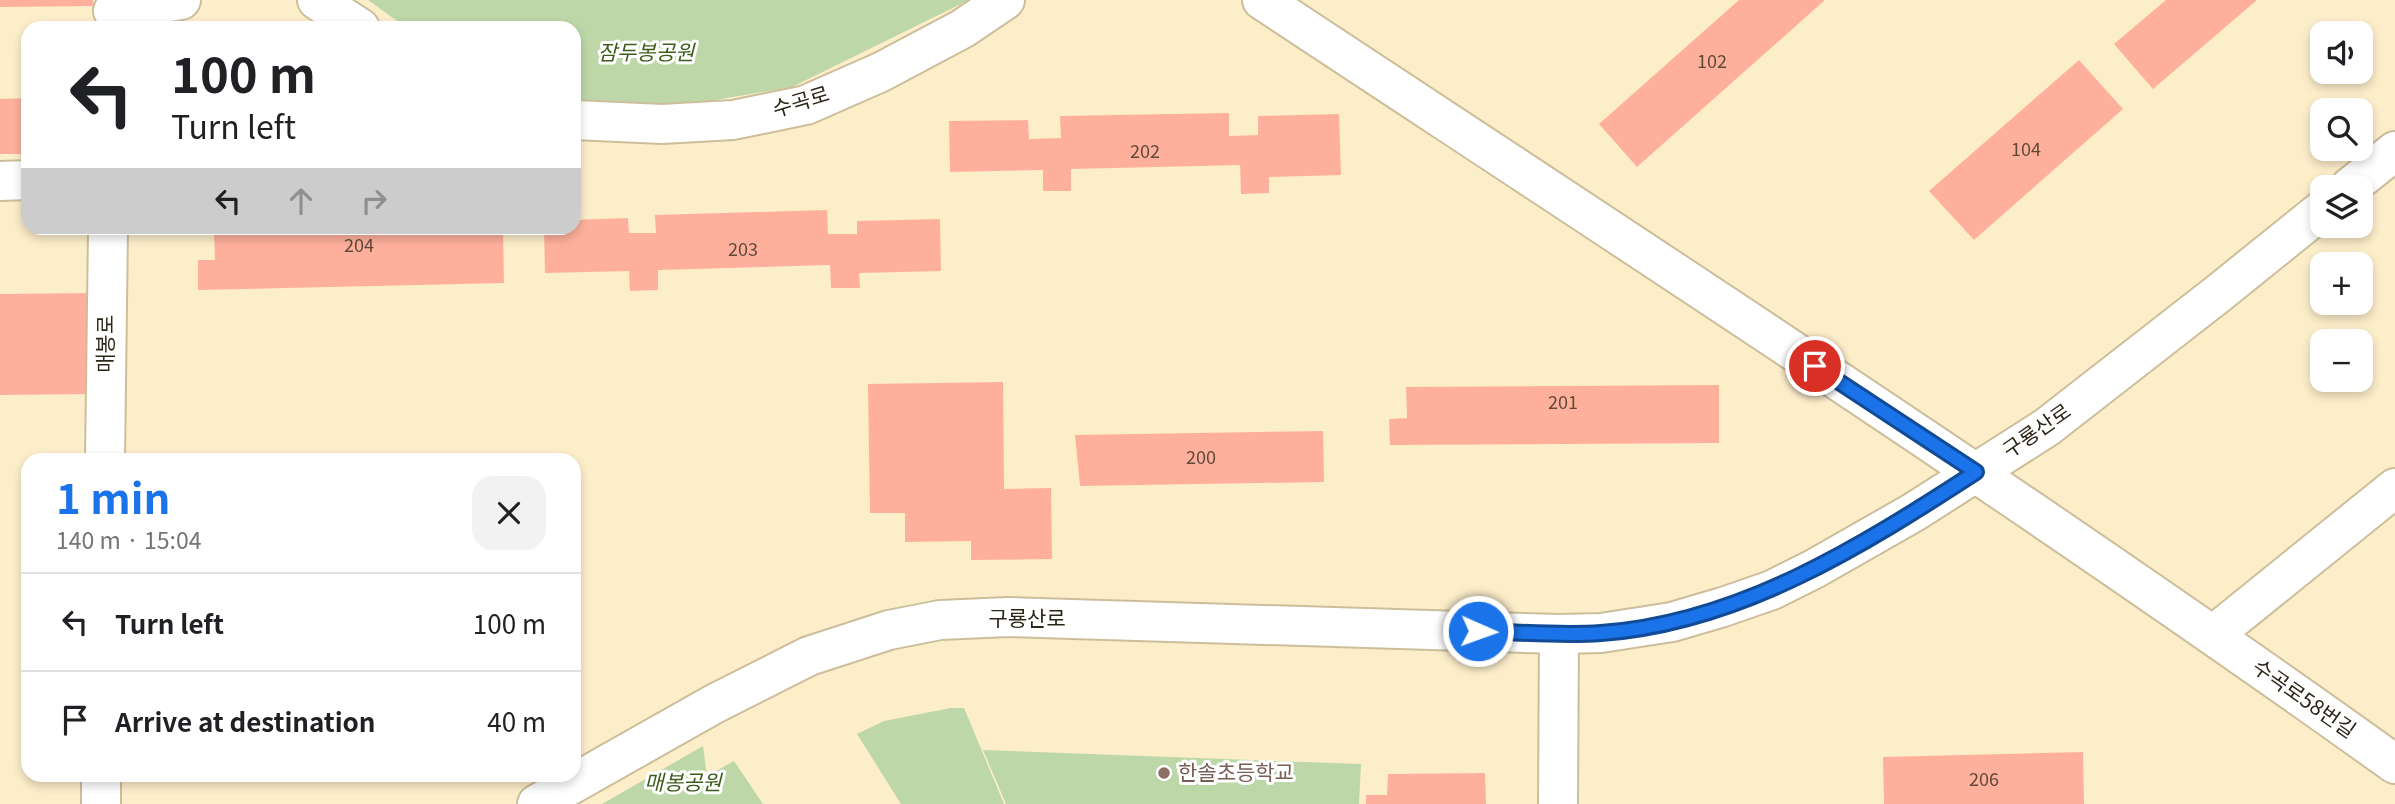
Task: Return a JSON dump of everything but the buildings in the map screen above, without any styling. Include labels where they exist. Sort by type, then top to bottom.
[{"type":"street","points":[[113,13],[181,0]]},
{"type":"street","points":[[317,0],[349,21]]},
{"type":"street","name":"수곡로","points":[[581,120],[662,124],[733,120],[806,105],[881,72],[962,29],[1005,0]]},
{"type":"street","name":"수곡로58번길","points":[[1262,0],[1976,472],[2395,764]]},
{"type":"street","points":[[2365,175],[2395,151]]},
{"type":"street","points":[[0,181],[21,180]]},
{"type":"street","name":"구룡산로","points":[[581,779],[714,704],[810,656],[889,630],[940,620],[1008,617],[1559,634],[1601,633],[1672,622],[1723,607],[1772,590],[1814,569],[1914,513],[2047,427],[2310,220]]},
{"type":"street","name":"매봉로","points":[[105,453],[108,235]]},
{"type":"street","points":[[2213,635],[2395,488]]},
{"type":"street","points":[[1558,804],[1559,634]]},
{"type":"street","points":[[101,804],[102,782]]},
{"type":"street","name":"구룡산로","points":[[537,804],[576,782]]},
{"type":"green space","name":"잠두봉공원","points":[[368,0],[969,0],[792,87],[662,109],[581,100],[581,21],[397,21]]},
{"type":"green space","points":[[964,708],[1004,804],[901,804],[857,734],[884,721]]},
{"type":"green space","name":"매봉공원","points":[[703,746],[707,776],[734,761],[763,804],[602,804]]},
{"type":"green space","points":[[983,750],[1361,764],[1359,804],[1006,804]]},
{"type":"place","name":"한솔초등학교","points":[[1164,773]]},
{"type":"route","points":[[1478,631],[1601,633],[1672,622],[1723,607],[1772,590],[1814,569],[1914,513],[1976,472],[1815,366]]}]
